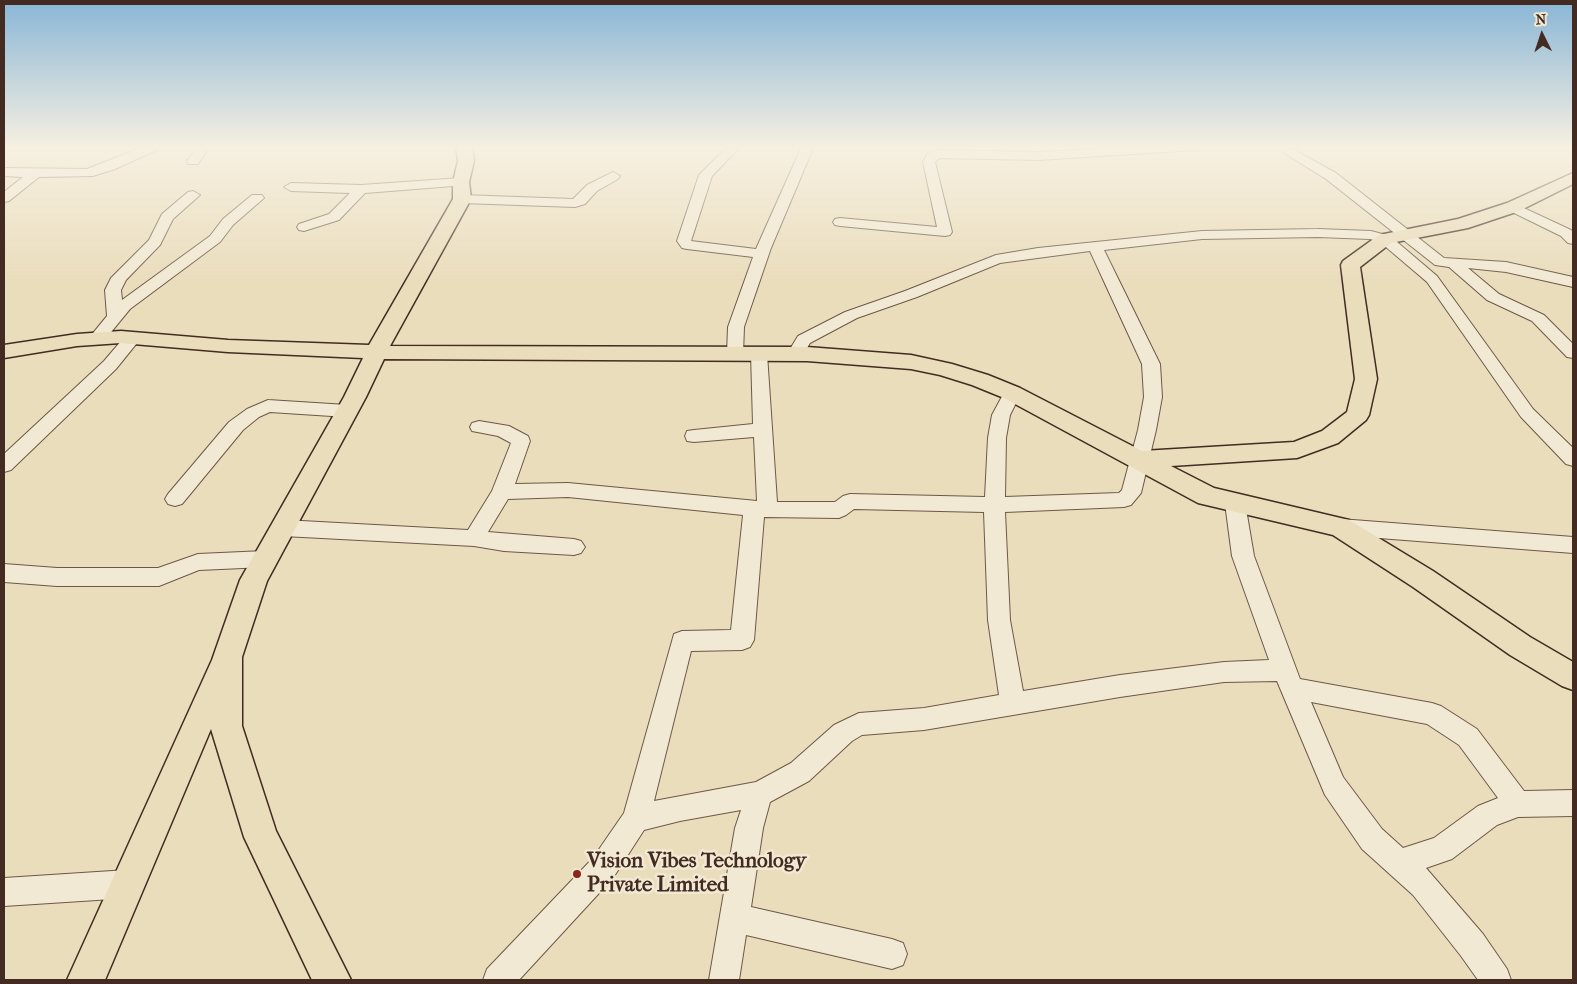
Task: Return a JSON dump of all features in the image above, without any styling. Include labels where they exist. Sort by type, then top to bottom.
[{"type":"main road","points":[[86,980],[228,657],[254,580],[347,411],[376,352],[462,192]]},
{"type":"main road","points":[[1139,460],[1297,450],[1330,438],[1358,416],[1366,379],[1350,265],[1385,239],[1462,224],[1513,207],[1544,192]]},
{"type":"main road","points":[[4,351],[97,338],[133,338],[228,346],[376,352],[794,354],[911,362],[953,371],[1012,393],[1207,496],[1340,527],[1423,579],[1520,646],[1573,678]]},
{"type":"main road","points":[[228,657],[226,726],[261,837],[332,980]]},
{"type":"street","points":[[304,227],[334,216],[358,192]]},
{"type":"street","points":[[471,192],[575,203],[580,202],[589,192]]},
{"type":"street","points":[[700,192],[684,236],[684,241],[688,245],[763,254]]},
{"type":"street","points":[[735,354],[736,327],[789,192]]},
{"type":"street","points":[[840,222],[944,232],[936,192]]},
{"type":"street","points":[[1351,192],[1440,262],[1506,267],[1573,282]]},
{"type":"street","points":[[115,316],[113,290],[119,278],[155,242],[167,217],[193,195]]},
{"type":"street","points":[[97,338],[134,297],[183,264],[215,239],[228,222],[257,198]]},
{"type":"street","points":[[1513,207],[1566,233],[1573,240]]},
{"type":"street","points":[[794,354],[804,340],[851,315],[911,294],[996,259],[1038,252],[1202,236],[1250,234],[1371,235],[1385,239],[1432,280],[1527,413],[1573,459]]},
{"type":"street","points":[[502,492],[568,490],[761,509],[839,510],[850,500],[1019,505],[1124,500],[1131,493],[1147,430],[1153,397],[1152,364],[1095,246]]},
{"type":"street","points":[[1453,263],[1493,297],[1538,318],[1573,353]]},
{"type":"street","points":[[4,465],[110,365],[133,338]]},
{"type":"street","points":[[498,980],[603,868],[636,819],[682,640],[742,640],[761,509],[763,430],[759,354]]},
{"type":"street","points":[[1012,393],[1001,415],[997,438],[995,504],[996,587],[999,620],[1013,704]]},
{"type":"street","points":[[175,499],[236,426],[253,413],[268,406],[347,411]]},
{"type":"street","points":[[474,538],[502,492],[521,441],[502,430],[479,427]]},
{"type":"street","points":[[694,436],[763,430]]},
{"type":"street","points":[[1235,503],[1243,556],[1288,679],[1334,786],[1372,839],[1423,885],[1472,945],[1496,980]]},
{"type":"street","points":[[1340,527],[1573,545]]},
{"type":"street","points":[[283,528],[474,538],[504,543],[574,547]]},
{"type":"street","points":[[8,578],[159,576],[198,562],[265,559]]},
{"type":"street","points":[[636,819],[680,808],[759,794],[800,772],[843,733],[859,724],[924,719],[1120,686],[1224,672],[1288,679],[1432,714],[1468,737],[1518,804]]},
{"type":"street","points":[[724,980],[749,828],[759,794]]},
{"type":"street","points":[[1399,863],[1442,849],[1488,815],[1518,804],[1573,803]]},
{"type":"street","points":[[4,892],[128,884]]},
{"type":"street","points":[[734,918],[892,954]]},
{"type":"place","name":"Vision Vibes Technology Private Limited","points":[[577,874]]}]
